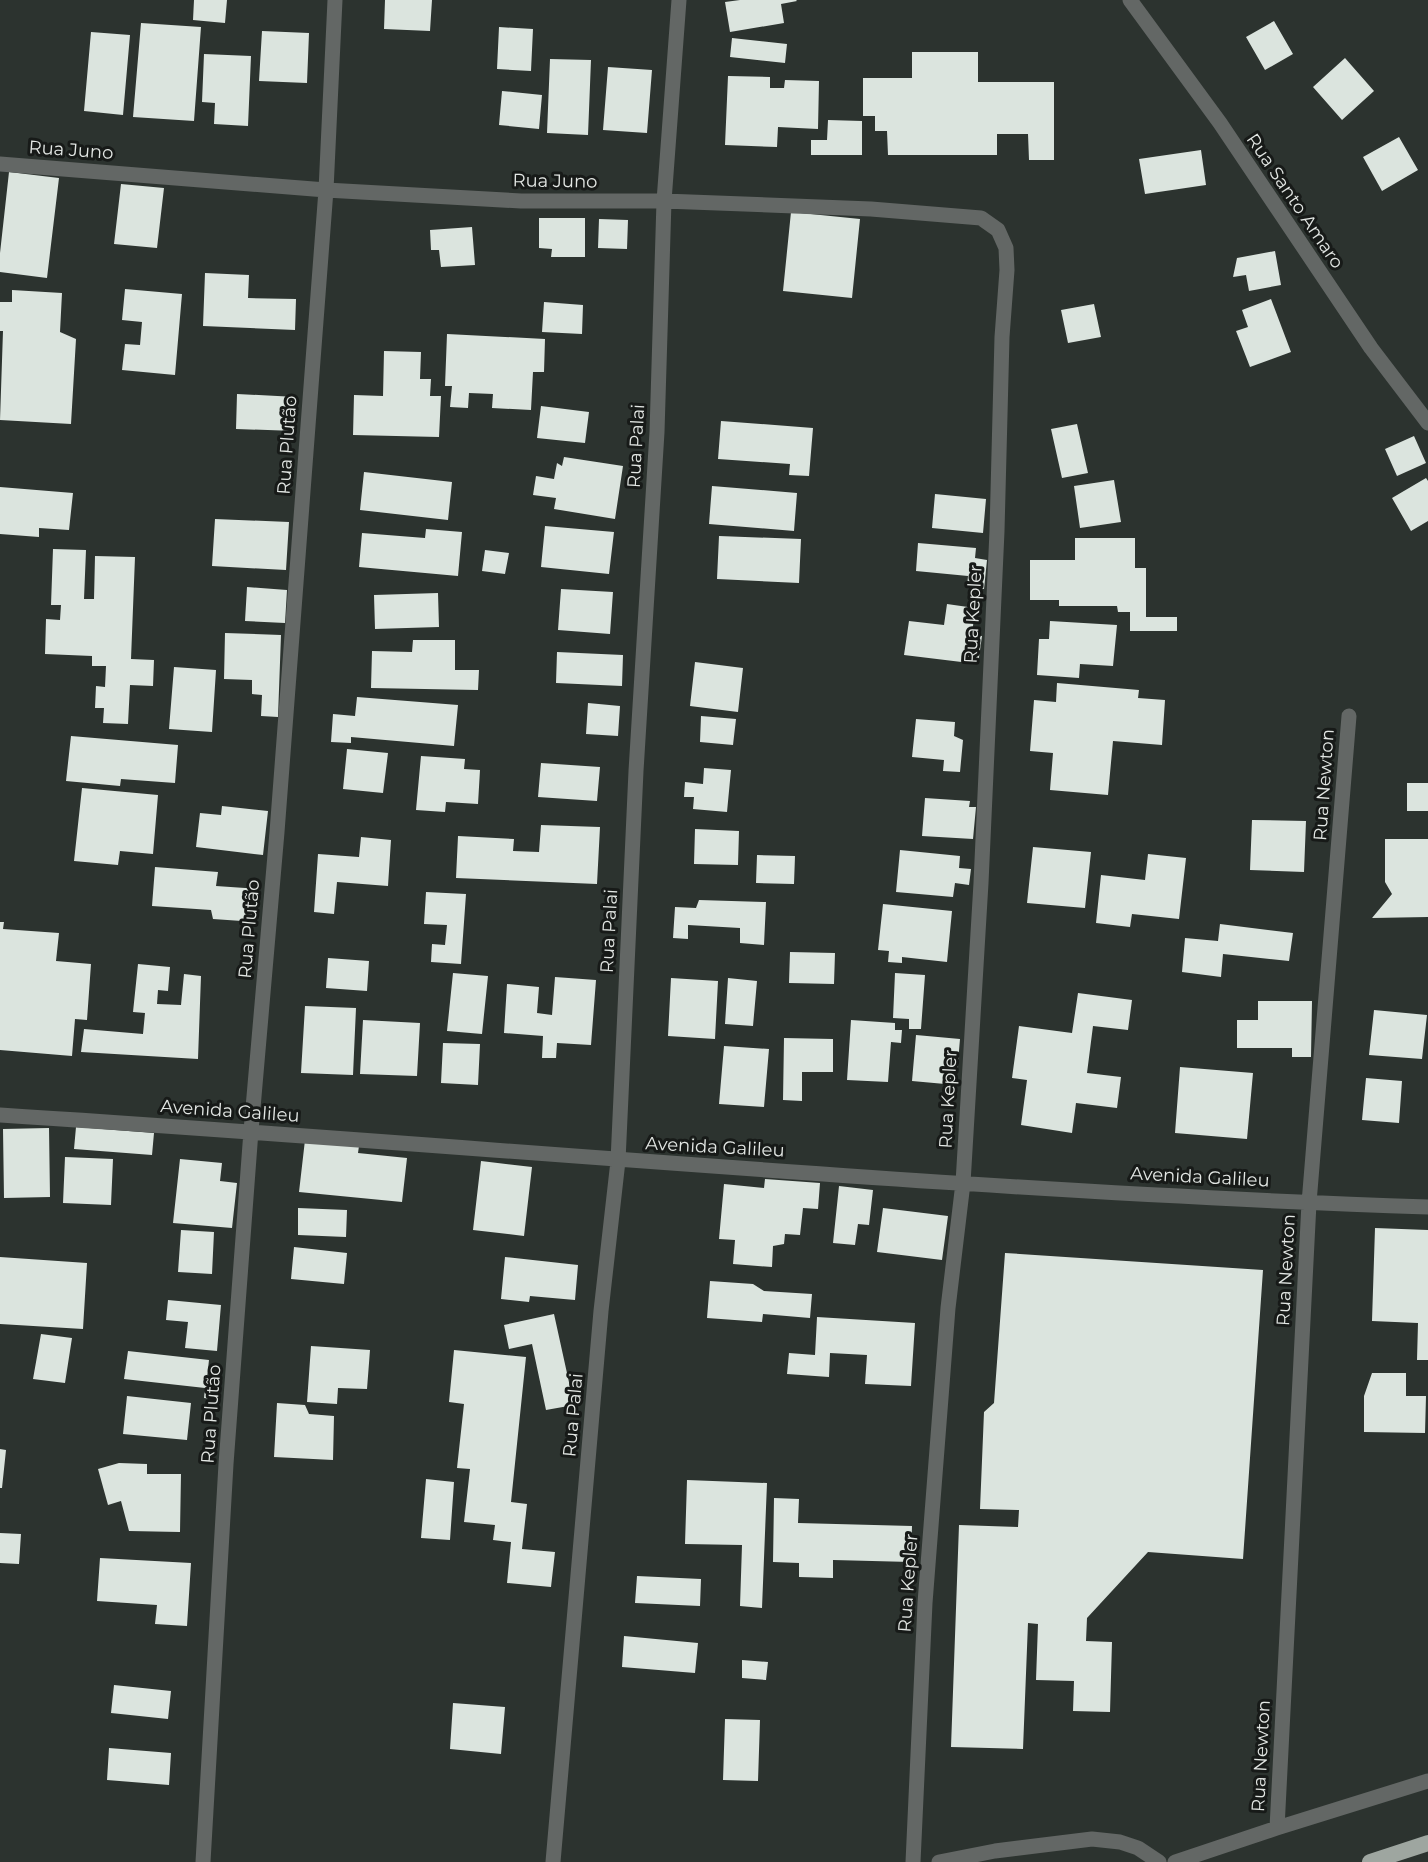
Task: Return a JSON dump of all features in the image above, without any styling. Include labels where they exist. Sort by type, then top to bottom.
[{"type":"highway","points":[[1370,1862],[1428,1843]]},
{"type":"street","name":"Rua Plutão","points":[[204,1862],[226,1464],[326,190],[335,0]]},
{"type":"street","name":"Rua Palai","points":[[553,1862],[601,1311],[618,1161],[636,771],[657,432],[664,201],[679,0]]},
{"type":"street","name":"Rua Santo Amaro","points":[[1130,0],[1220,123],[1365,338],[1428,423]]},
{"type":"street","name":"Rua Juno","points":[[0,164],[326,190],[521,201],[664,201],[871,209],[981,218],[998,230],[1006,248],[1007,270],[1002,337]]},
{"type":"street","name":"Rua Kepler","points":[[913,1862],[925,1603],[948,1308],[963,1183],[982,872],[997,531],[1002,337]]},
{"type":"street","name":"Rua Newton","points":[[1277,1828],[1309,1203],[1349,716]]},
{"type":"street","name":"Avenida Galileu","points":[[0,1115],[251,1131],[618,1161],[1309,1203],[1428,1207]]},
{"type":"street","points":[[1175,1862],[1428,1781]]},
{"type":"street","points":[[939,1862],[995,1851],[1092,1839],[1120,1842],[1138,1848],[1159,1862]]},
{"type":"building","points":[[194,0],[227,0],[225,23],[193,20]]},
{"type":"building","points":[[385,0],[432,0],[430,31],[384,29]]},
{"type":"building","points":[[797,1],[781,4],[784,23],[730,32],[725,2]]},
{"type":"building","points":[[1274,21],[1293,54],[1265,70],[1246,37]]},
{"type":"building","points":[[141,23],[201,27],[194,121],[133,117]]},
{"type":"building","points":[[499,27],[533,29],[531,71],[497,69]]},
{"type":"building","points":[[262,31],[309,33],[307,83],[259,81]]},
{"type":"building","points":[[91,32],[130,35],[123,115],[84,111]]},
{"type":"building","points":[[732,38],[787,44],[785,63],[730,57]]},
{"type":"building","points":[[912,52],[978,52],[978,82],[1054,82],[1054,160],[1029,160],[1028,134],[997,134],[997,155],[888,155],[887,131],[875,131],[875,116],[863,116],[863,78],[912,78]]},
{"type":"building","points":[[204,54],[251,56],[248,126],[214,124],[215,103],[202,102]]},
{"type":"building","points":[[1345,58],[1374,91],[1342,120],[1313,87]]},
{"type":"building","points":[[550,59],[591,60],[588,135],[547,133]]},
{"type":"building","points":[[608,67],[652,70],[647,133],[603,130]]},
{"type":"building","points":[[728,76],[770,77],[770,88],[784,88],[785,80],[819,81],[818,129],[778,127],[777,147],[725,145]]},
{"type":"building","points":[[502,91],[542,95],[539,129],[499,125]]},
{"type":"building","points":[[828,120],[862,121],[862,155],[811,155],[811,140],[827,140]]},
{"type":"building","points":[[1399,137],[1418,170],[1382,191],[1363,157]]},
{"type":"building","points":[[1201,150],[1206,185],[1145,194],[1139,159]]},
{"type":"building","points":[[9,172],[59,178],[47,278],[0,272]]},
{"type":"building","points":[[121,184],[164,188],[157,248],[114,244]]},
{"type":"building","points":[[791,212],[860,219],[852,298],[783,291]]},
{"type":"building","points":[[539,218],[585,218],[585,257],[551,257],[552,249],[539,248]]},
{"type":"building","points":[[599,219],[628,220],[627,249],[598,248]]},
{"type":"building","points":[[472,227],[475,265],[441,267],[439,250],[431,250],[430,230]]},
{"type":"building","points":[[1275,251],[1281,285],[1249,291],[1246,275],[1233,277],[1237,258]]},
{"type":"building","points":[[205,273],[249,275],[248,298],[296,299],[295,330],[203,326]]},
{"type":"building","points":[[125,289],[182,294],[175,375],[122,370],[125,344],[140,345],[142,322],[122,320]]},
{"type":"building","points":[[12,290],[62,293],[60,332],[76,339],[71,424],[0,420],[3,331],[0,331],[0,302],[12,302]]},
{"type":"building","points":[[1271,299],[1291,352],[1250,367],[1236,331],[1248,327],[1242,310]]},
{"type":"building","points":[[544,302],[583,305],[582,334],[542,332]]},
{"type":"building","points":[[1094,304],[1101,337],[1068,343],[1061,310]]},
{"type":"building","points":[[447,334],[545,339],[544,372],[533,372],[531,410],[492,408],[493,394],[469,393],[468,408],[450,407],[452,386],[445,386]]},
{"type":"building","points":[[384,351],[421,352],[420,379],[431,379],[430,396],[441,396],[439,437],[353,435],[354,395],[383,396]]},
{"type":"building","points":[[237,394],[296,397],[295,431],[236,429]]},
{"type":"building","points":[[541,406],[589,412],[585,443],[537,438]]},
{"type":"building","points":[[721,421],[813,428],[809,476],[789,475],[790,464],[718,459]]},
{"type":"building","points":[[1077,424],[1088,473],[1062,478],[1051,429]]},
{"type":"building","points":[[1414,436],[1426,463],[1397,476],[1385,449]]},
{"type":"building","points":[[564,457],[623,466],[615,519],[554,509],[556,498],[533,495],[536,476],[554,479],[557,463],[562,466]]},
{"type":"building","points":[[364,472],[452,482],[448,520],[360,510]]},
{"type":"building","points":[[1426,478],[1428,481],[1428,521],[1411,531],[1392,498]]},
{"type":"building","points":[[1114,480],[1121,522],[1080,528],[1074,486]]},
{"type":"building","points":[[712,486],[797,493],[794,531],[709,524]]},
{"type":"building","points":[[0,487],[73,493],[69,530],[39,528],[39,537],[0,534]]},
{"type":"building","points":[[935,494],[986,499],[983,533],[932,528]]},
{"type":"building","points":[[215,519],[289,522],[286,570],[212,566]]},
{"type":"building","points":[[545,526],[614,532],[609,574],[541,567]]},
{"type":"building","points":[[426,529],[462,532],[458,576],[359,567],[362,533],[425,538]]},
{"type":"building","points":[[719,536],[801,539],[799,583],[717,579]]},
{"type":"building","points":[[1075,538],[1135,538],[1135,568],[1146,568],[1146,617],[1177,617],[1177,631],[1130,631],[1130,612],[1118,612],[1117,606],[1059,606],[1059,600],[1030,600],[1030,560],[1075,560]]},
{"type":"building","points":[[918,543],[976,548],[975,558],[987,560],[984,589],[967,587],[968,576],[916,571]]},
{"type":"building","points":[[53,549],[86,550],[84,599],[94,599],[95,556],[135,557],[131,659],[154,660],[153,686],[130,685],[128,724],[103,723],[104,708],[95,708],[96,686],[105,687],[106,666],[92,666],[92,656],[45,654],[46,619],[60,620],[61,605],[51,605]]},
{"type":"building","points":[[485,550],[509,553],[505,574],[482,571]]},
{"type":"building","points":[[247,587],[287,590],[285,623],[245,621]]},
{"type":"building","points":[[561,589],[613,592],[610,634],[558,630]]},
{"type":"building","points":[[438,593],[439,627],[375,629],[374,595]]},
{"type":"building","points":[[947,604],[975,608],[972,635],[982,636],[978,664],[904,655],[909,621],[944,625]]},
{"type":"building","points":[[1050,621],[1117,625],[1113,666],[1080,664],[1079,678],[1037,675],[1039,639],[1049,639]]},
{"type":"building","points":[[225,633],[281,635],[278,717],[261,716],[262,695],[252,694],[252,680],[224,679]]},
{"type":"building","points":[[413,640],[455,640],[455,670],[479,670],[478,690],[371,688],[372,651],[412,652]]},
{"type":"building","points":[[557,652],[623,655],[622,686],[556,683]]},
{"type":"building","points":[[695,662],[743,668],[738,712],[690,706]]},
{"type":"building","points":[[174,667],[216,670],[212,732],[169,729]]},
{"type":"building","points":[[1057,683],[1139,690],[1138,698],[1165,700],[1162,745],[1113,741],[1108,795],[1050,790],[1053,753],[1030,751],[1034,700],[1056,702]]},
{"type":"building","points":[[357,697],[458,705],[454,746],[351,737],[351,743],[331,742],[333,714],[355,716]]},
{"type":"building","points":[[588,703],[620,706],[618,736],[586,734]]},
{"type":"building","points":[[701,716],[736,719],[733,745],[700,742]]},
{"type":"building","points":[[916,719],[955,722],[954,736],[963,740],[960,772],[943,771],[944,760],[912,757]]},
{"type":"building","points":[[71,736],[178,745],[175,783],[121,779],[120,786],[66,781]]},
{"type":"building","points":[[347,749],[388,753],[383,793],[343,789]]},
{"type":"building","points":[[421,756],[465,759],[464,769],[480,770],[478,804],[446,802],[445,812],[416,810]]},
{"type":"building","points":[[541,763],[600,767],[597,801],[538,797]]},
{"type":"building","points":[[704,768],[731,770],[727,812],[693,809],[694,797],[684,797],[685,782],[703,784]]},
{"type":"building","points":[[1407,783],[1428,783],[1428,811],[1407,811]]},
{"type":"building","points":[[82,788],[158,795],[153,854],[120,851],[118,865],[74,861]]},
{"type":"building","points":[[925,798],[970,801],[969,807],[976,807],[973,839],[922,836]]},
{"type":"building","points":[[222,806],[268,811],[263,855],[196,847],[200,813],[221,815]]},
{"type":"building","points":[[1252,820],[1306,821],[1304,872],[1250,870]]},
{"type":"building","points":[[541,825],[600,827],[597,884],[456,878],[458,836],[514,839],[513,851],[539,852]]},
{"type":"building","points":[[695,829],[739,831],[738,865],[694,864]]},
{"type":"building","points":[[361,837],[391,840],[388,886],[337,882],[334,914],[314,912],[318,854],[359,857]]},
{"type":"building","points":[[1385,839],[1428,839],[1428,917],[1372,918],[1392,894],[1385,882]]},
{"type":"building","points":[[1033,847],[1091,852],[1085,908],[1027,903]]},
{"type":"building","points":[[900,850],[960,856],[959,868],[971,869],[969,885],[955,883],[953,897],[896,892]]},
{"type":"building","points":[[1148,854],[1186,858],[1179,919],[1132,914],[1130,927],[1096,923],[1101,875],[1145,880]]},
{"type":"building","points":[[757,855],[795,856],[794,884],[756,883]]},
{"type":"building","points":[[155,867],[218,872],[216,886],[260,889],[257,922],[213,919],[211,910],[152,906]]},
{"type":"building","points":[[426,892],[466,894],[461,964],[431,962],[432,944],[445,945],[447,925],[424,924]]},
{"type":"building","points":[[699,900],[766,902],[764,945],[740,943],[740,928],[688,925],[688,939],[673,938],[675,907],[696,908]]},
{"type":"building","points":[[883,904],[952,911],[947,962],[902,957],[902,963],[888,962],[889,951],[878,950]]},
{"type":"building","points":[[0,922],[4,922],[3,929],[59,933],[56,961],[91,964],[87,1020],[75,1019],[72,1056],[0,1050]]},
{"type":"building","points":[[1220,924],[1293,933],[1289,961],[1223,954],[1221,977],[1182,972],[1185,938],[1218,941]]},
{"type":"building","points":[[790,952],[835,953],[834,984],[789,983]]},
{"type":"building","points":[[328,958],[369,961],[367,991],[326,988]]},
{"type":"building","points":[[138,964],[170,967],[168,991],[158,990],[157,1004],[181,1005],[184,974],[201,976],[198,1059],[81,1052],[84,1029],[143,1034],[145,1013],[133,1012]]},
{"type":"building","points":[[453,973],[488,976],[482,1034],[447,1031]]},
{"type":"building","points":[[895,973],[925,975],[921,1029],[909,1029],[909,1019],[893,1018]]},
{"type":"building","points":[[555,977],[596,980],[591,1045],[557,1043],[556,1058],[542,1058],[543,1036],[504,1033],[507,984],[539,987],[537,1013],[552,1015]]},
{"type":"building","points":[[671,978],[718,981],[715,1039],[668,1036]]},
{"type":"building","points":[[728,978],[757,981],[753,1026],[725,1024]]},
{"type":"building","points":[[1078,993],[1132,1000],[1128,1030],[1093,1026],[1087,1073],[1121,1077],[1117,1108],[1076,1103],[1072,1133],[1021,1125],[1027,1080],[1012,1078],[1019,1026],[1072,1033]]},
{"type":"building","points":[[1258,1001],[1312,1001],[1311,1057],[1292,1057],[1292,1048],[1237,1048],[1237,1020],[1258,1020]]},
{"type":"building","points":[[305,1006],[356,1008],[353,1075],[301,1073]]},
{"type":"building","points":[[1374,1010],[1427,1015],[1422,1059],[1369,1055]]},
{"type":"building","points":[[363,1020],[420,1023],[417,1076],[360,1074]]},
{"type":"building","points":[[851,1020],[895,1023],[895,1030],[902,1030],[901,1043],[891,1042],[888,1082],[847,1080]]},
{"type":"building","points":[[916,1035],[960,1039],[956,1085],[912,1081]]},
{"type":"building","points":[[784,1038],[833,1039],[833,1072],[802,1072],[802,1101],[783,1100]]},
{"type":"building","points":[[443,1043],[480,1044],[478,1085],[441,1083]]},
{"type":"building","points":[[724,1046],[769,1049],[764,1107],[719,1104]]},
{"type":"building","points":[[1180,1067],[1253,1073],[1247,1139],[1175,1133]]},
{"type":"building","points":[[1366,1078],[1402,1081],[1399,1123],[1362,1120]]},
{"type":"building","points":[[76,1127],[154,1133],[152,1155],[74,1149]]},
{"type":"building","points":[[49,1128],[50,1197],[4,1198],[3,1129]]},
{"type":"building","points":[[305,1140],[359,1146],[358,1153],[407,1158],[402,1202],[299,1192]]},
{"type":"building","points":[[65,1157],[113,1159],[111,1205],[63,1203]]},
{"type":"building","points":[[180,1159],[222,1163],[220,1181],[237,1183],[232,1228],[173,1223]]},
{"type":"building","points":[[481,1161],[532,1167],[524,1236],[473,1230]]},
{"type":"building","points":[[765,1179],[820,1183],[818,1209],[803,1208],[800,1235],[785,1234],[784,1244],[773,1246],[772,1267],[733,1264],[735,1240],[719,1239],[724,1184],[764,1188]]},
{"type":"building","points":[[839,1186],[873,1190],[869,1225],[858,1224],[855,1245],[833,1243]]},
{"type":"building","points":[[298,1208],[347,1210],[346,1237],[298,1235]]},
{"type":"building","points":[[883,1208],[948,1216],[942,1260],[877,1252]]},
{"type":"building","points":[[1375,1228],[1428,1230],[1428,1360],[1417,1360],[1418,1323],[1372,1321]]},
{"type":"building","points":[[181,1230],[214,1232],[212,1274],[178,1272]]},
{"type":"building","points":[[294,1247],[347,1253],[344,1284],[291,1279]]},
{"type":"building","points":[[1005,1253],[1263,1270],[1243,1559],[1148,1552],[1087,1618],[1086,1641],[1112,1642],[1110,1712],[1073,1711],[1074,1681],[1036,1680],[1038,1624],[1028,1623],[1023,1749],[951,1747],[959,1525],[1018,1527],[1019,1510],[980,1509],[984,1412],[994,1403]]},
{"type":"building","points":[[0,1257],[87,1263],[83,1329],[0,1324]]},
{"type":"building","points":[[505,1257],[578,1265],[575,1300],[530,1296],[529,1302],[501,1299]]},
{"type":"building","points":[[710,1281],[753,1284],[764,1291],[812,1294],[810,1318],[763,1314],[762,1322],[707,1318]]},
{"type":"building","points":[[168,1300],[221,1305],[217,1351],[185,1348],[188,1322],[166,1320]]},
{"type":"building","points":[[554,1314],[574,1405],[546,1410],[532,1344],[509,1349],[504,1325]]},
{"type":"building","points":[[817,1317],[915,1323],[911,1386],[865,1384],[867,1355],[830,1353],[829,1377],[787,1374],[789,1353],[815,1355]]},
{"type":"building","points":[[41,1334],[72,1338],[65,1383],[33,1379]]},
{"type":"building","points":[[311,1346],[370,1350],[367,1389],[338,1388],[337,1404],[307,1402]]},
{"type":"building","points":[[454,1350],[526,1357],[511,1502],[527,1504],[522,1549],[555,1552],[551,1587],[507,1583],[511,1542],[493,1540],[495,1525],[464,1522],[470,1469],[457,1468],[464,1404],[449,1402]]},
{"type":"building","points":[[128,1351],[209,1360],[207,1378],[221,1380],[219,1400],[204,1398],[205,1388],[124,1379]]},
{"type":"building","points":[[1372,1373],[1406,1373],[1406,1396],[1426,1396],[1425,1433],[1364,1432],[1364,1396]]},
{"type":"building","points":[[127,1396],[191,1403],[187,1440],[123,1434]]},
{"type":"building","points":[[277,1403],[305,1405],[309,1414],[334,1416],[333,1460],[274,1457]]},
{"type":"building","points":[[0,1449],[6,1450],[2,1488],[0,1488]]},
{"type":"building","points":[[119,1463],[147,1464],[147,1474],[181,1474],[180,1532],[129,1531],[121,1501],[108,1505],[98,1469]]},
{"type":"building","points":[[426,1479],[454,1482],[450,1540],[421,1538]]},
{"type":"building","points":[[687,1480],[767,1483],[762,1608],[740,1606],[742,1545],[685,1544]]},
{"type":"building","points":[[774,1498],[799,1499],[798,1523],[912,1526],[911,1562],[833,1560],[833,1578],[799,1577],[799,1563],[773,1562]]},
{"type":"building","points":[[0,1533],[21,1534],[19,1564],[0,1563]]},
{"type":"building","points":[[100,1558],[191,1563],[187,1626],[155,1624],[157,1605],[97,1601]]},
{"type":"building","points":[[637,1576],[701,1579],[700,1606],[635,1603]]},
{"type":"building","points":[[624,1636],[698,1643],[695,1673],[622,1667]]},
{"type":"building","points":[[742,1660],[768,1662],[766,1680],[742,1678]]},
{"type":"building","points":[[114,1685],[171,1691],[168,1719],[111,1713]]},
{"type":"building","points":[[453,1703],[505,1707],[501,1754],[450,1749]]},
{"type":"building","points":[[725,1719],[760,1720],[758,1781],[723,1780]]},
{"type":"building","points":[[109,1748],[171,1753],[169,1785],[107,1780]]}]
